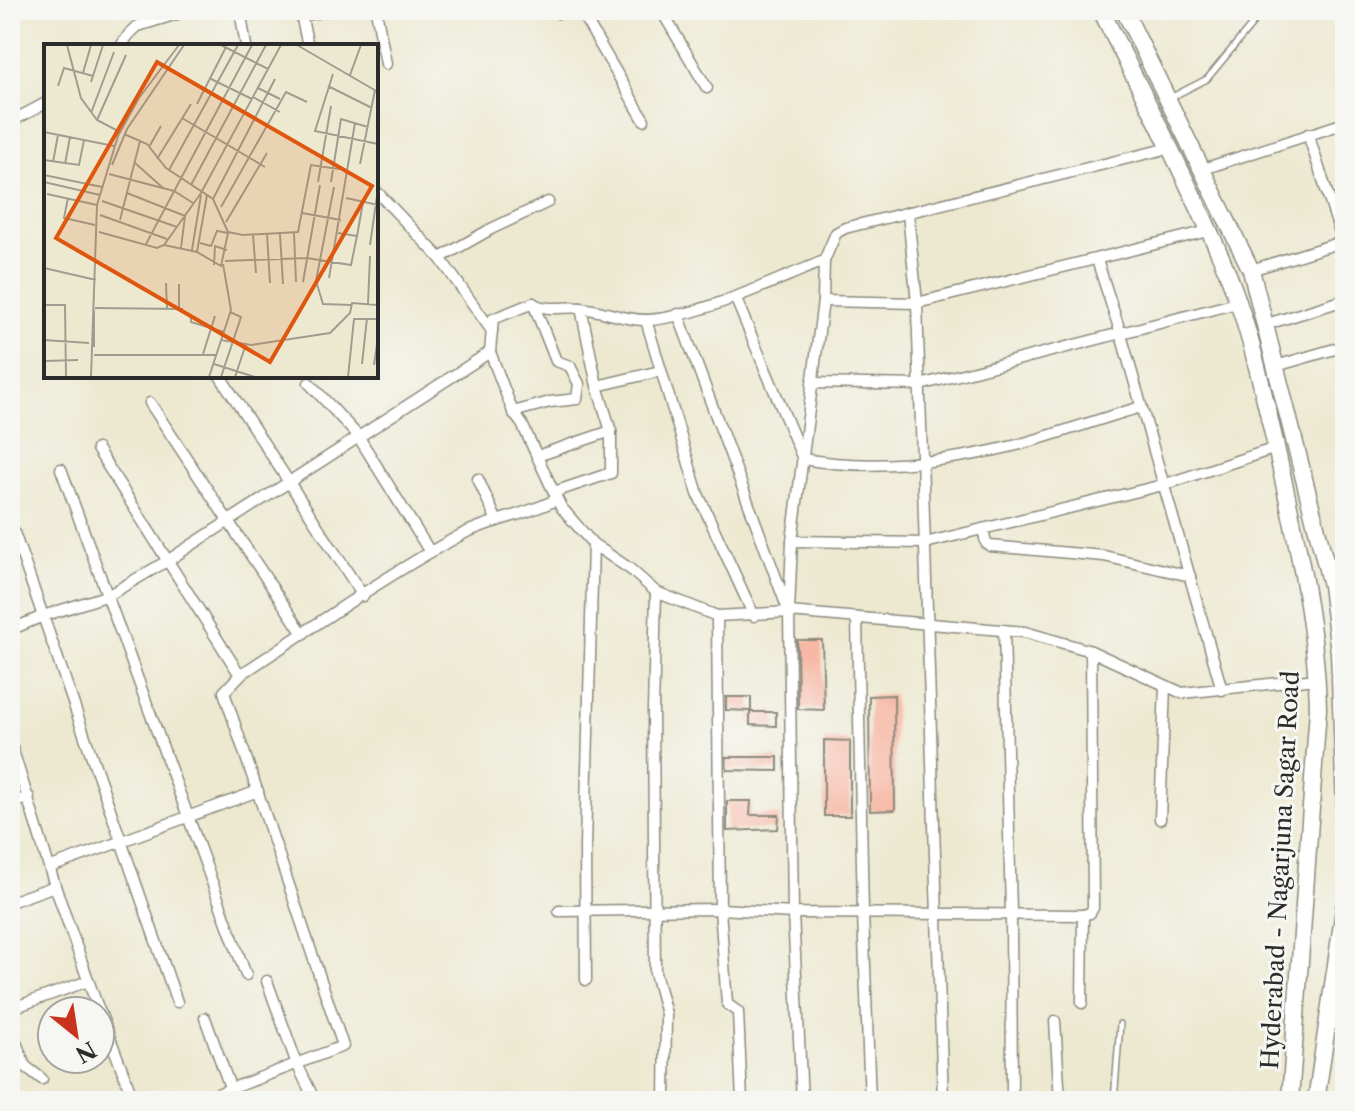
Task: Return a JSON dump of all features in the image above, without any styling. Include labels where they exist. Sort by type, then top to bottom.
[{"type":"main road","name":"Hyderabad - Nagarjuna Sagar Road","points":[[1101,10],[1221,256],[1252,348],[1307,592],[1318,709],[1290,1101]]},
{"type":"main road","name":"Hyderabad - Nagarjuna Sagar Road","points":[[1124,10],[1251,270],[1338,592],[1345,806]]},
{"type":"main road","points":[[1316,1101],[1345,903]]},
{"type":"street","points":[[123,44],[138,26],[164,15],[190,10]]},
{"type":"street","points":[[240,10],[246,44]]},
{"type":"street","points":[[308,44],[301,13],[331,10]]},
{"type":"street","points":[[376,10],[386,64]]},
{"type":"street","points":[[580,10],[644,120]]},
{"type":"street","points":[[661,10],[707,88]]},
{"type":"street","points":[[10,122],[44,104]]},
{"type":"street","points":[[1203,169],[1345,123]]},
{"type":"street","points":[[1251,270],[1344,241],[1308,134]]},
{"type":"street","points":[[802,1101],[793,913],[789,612],[792,541],[823,301],[824,261],[836,233],[845,228],[1169,148]]},
{"type":"street","points":[[378,193],[440,258],[492,331]]},
{"type":"street","points":[[440,258],[548,202]]},
{"type":"street","points":[[908,214],[917,303],[943,1101]]},
{"type":"street","points":[[823,301],[917,303],[1208,231]]},
{"type":"street","points":[[1097,260],[1222,690]]},
{"type":"street","points":[[533,303],[539,308],[581,308],[646,320],[735,297],[824,261]]},
{"type":"street","points":[[735,297],[803,459]]},
{"type":"street","points":[[1264,325],[1345,300]]},
{"type":"street","points":[[533,303],[493,319],[490,352],[513,412],[561,507],[593,544],[630,569],[656,592],[717,616],[789,612],[1044,636],[1091,651],[1182,693],[1317,679]]},
{"type":"street","points":[[513,412],[550,402],[577,399],[579,384],[575,375],[570,366],[556,361],[533,303]]},
{"type":"street","points":[[812,383],[920,385],[1237,303]]},
{"type":"street","points":[[199,1101],[343,1046],[224,692],[240,675],[430,552],[474,528],[527,513],[555,495],[611,473],[611,431],[597,386],[581,308]]},
{"type":"street","points":[[678,314],[789,612]]},
{"type":"street","points":[[646,320],[698,494],[754,616]]},
{"type":"street","points":[[1276,366],[1345,346]]},
{"type":"street","points":[[10,630],[109,595],[167,561],[490,352]]},
{"type":"street","points":[[597,386],[660,371]]},
{"type":"street","points":[[221,378],[363,596]]},
{"type":"street","points":[[309,383],[358,436],[430,552]]},
{"type":"street","points":[[150,403],[303,634]]},
{"type":"street","points":[[803,459],[835,465],[922,462],[1016,445],[1141,407]]},
{"type":"street","points":[[537,456],[611,431]]},
{"type":"street","points":[[792,541],[925,543],[1163,485],[1276,448]]},
{"type":"street","points":[[97,449],[240,675]]},
{"type":"street","points":[[61,469],[246,975]]},
{"type":"street","points":[[478,479],[497,521]]},
{"type":"street","points":[[10,521],[177,1002]]},
{"type":"street","points":[[983,529],[986,543],[990,546],[1104,556],[1190,576]]},
{"type":"street","points":[[586,980],[587,714],[593,544]]},
{"type":"street","points":[[656,592],[653,711],[655,973],[666,1014],[665,1101]]},
{"type":"street","points":[[717,616],[720,909],[727,1004],[738,1012],[742,1101]]},
{"type":"street","points":[[857,619],[870,1101]]},
{"type":"street","points":[[1004,630],[1012,1101]]},
{"type":"street","points":[[559,911],[720,909],[793,913],[1090,913],[1093,908],[1091,651]]},
{"type":"street","points":[[1160,819],[1165,686]]},
{"type":"street","points":[[10,741],[55,886],[93,995]]},
{"type":"street","points":[[51,867],[258,791]]},
{"type":"street","points":[[10,804],[29,797]]},
{"type":"street","points":[[10,902],[55,886]]},
{"type":"street","points":[[1082,1003],[1083,915]]},
{"type":"street","points":[[10,1009],[88,981]]},
{"type":"street","points":[[267,981],[297,1064],[314,1098],[302,1101]]},
{"type":"street","points":[[205,1018],[235,1101]]},
{"type":"street","points":[[1055,1021],[1060,1101]]},
{"type":"street","points":[[10,1026],[25,1066],[42,1079]]},
{"type":"street","points":[[116,1054],[134,1101]]},
{"type":"lane","points":[[1169,99],[1207,79],[1264,10]]},
{"type":"lane","points":[[1114,1101],[1120,1024]]},
{"type":"building","points":[[797,640],[822,640],[824,710],[798,709]]},
{"type":"building","points":[[894,695],[895,810],[870,811],[869,696]]},
{"type":"building","points":[[726,697],[751,697],[751,711],[726,710]]},
{"type":"building","points":[[750,712],[776,712],[776,726],[750,725]]},
{"type":"building","points":[[824,740],[850,741],[850,816],[824,816]]},
{"type":"building","points":[[726,757],[778,757],[778,771],[727,770]]},
{"type":"building","points":[[727,801],[751,801],[750,815],[779,815],[778,829],[727,831]]}]
